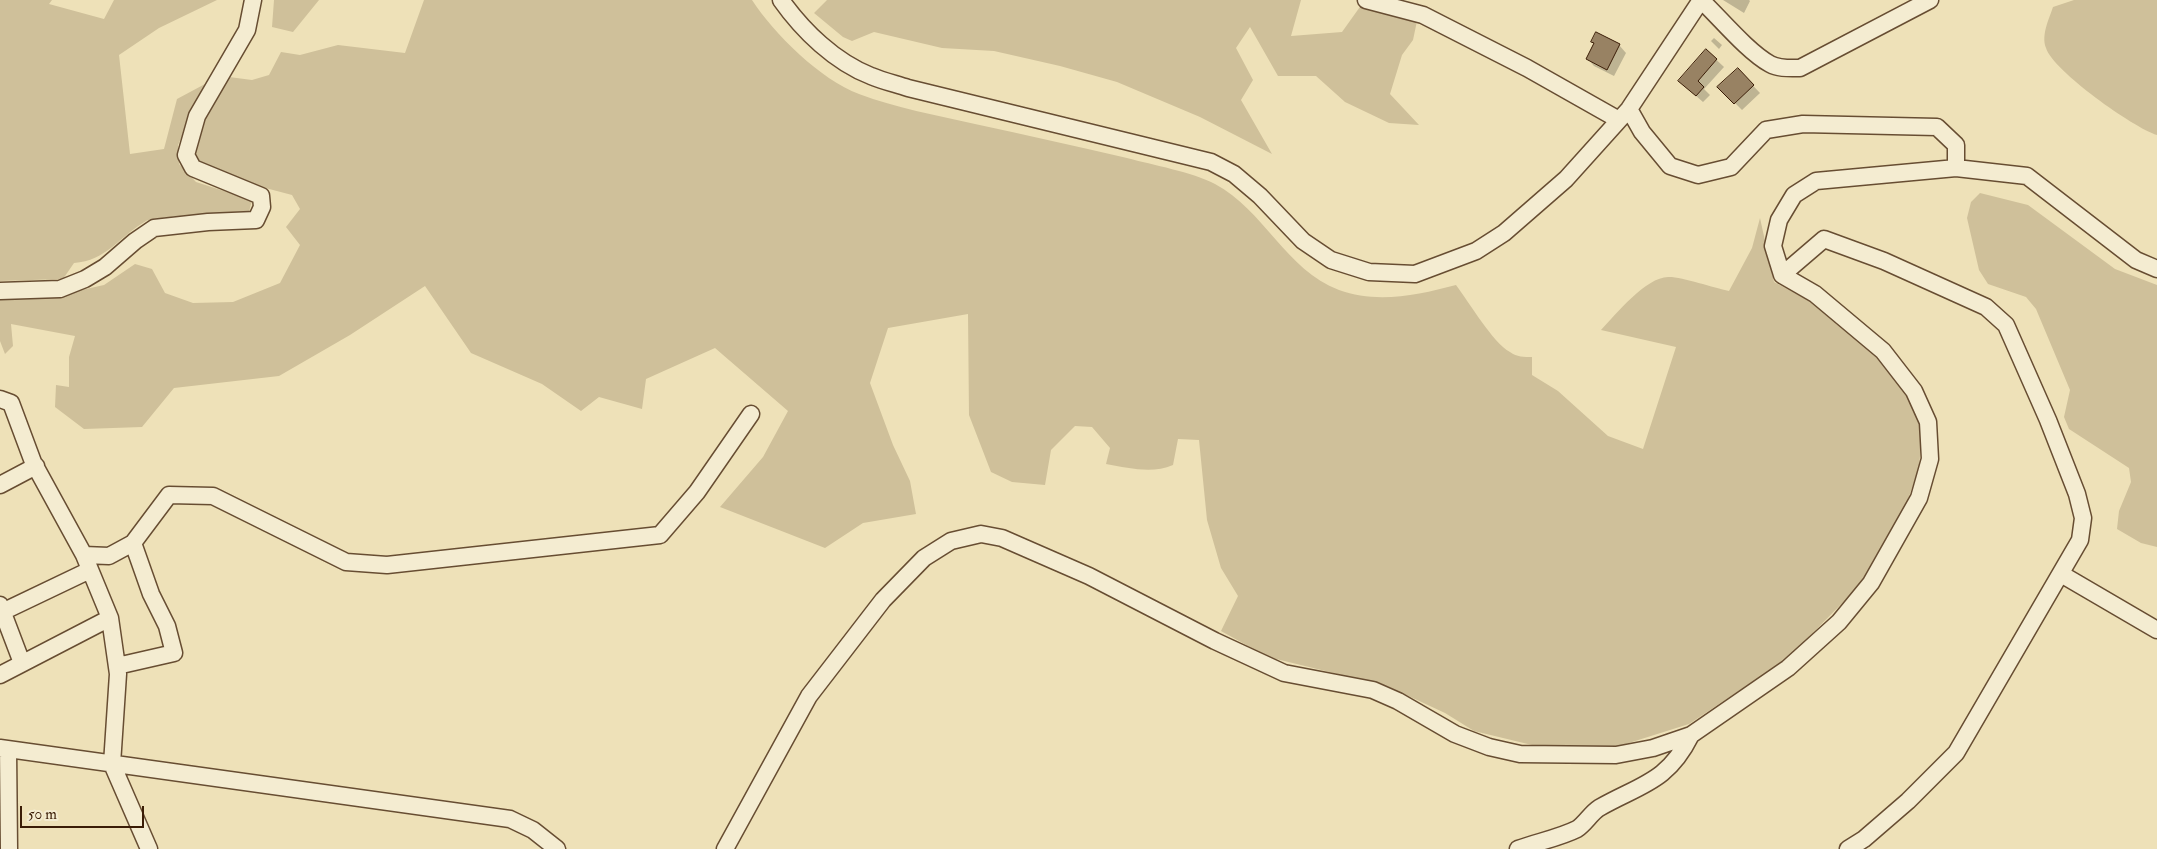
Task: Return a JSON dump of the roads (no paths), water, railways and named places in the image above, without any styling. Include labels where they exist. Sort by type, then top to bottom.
[{"type":"street","points":[[0,291],[60,289],[85,279],[105,267],[135,241],[154,228],[208,222],[256,220],[262,207],[261,196],[192,168],[186,155],[197,116],[247,30],[253,0]]},
{"type":"street","points":[[781,0],[797,23],[839,58],[871,76],[908,88],[1211,162],[1234,174],[1254,190],[1303,241],[1330,260],[1369,272],[1415,274],[1476,251],[1504,233],[1566,179],[1624,114],[1701,0],[1758,55],[1770,64],[1783,69],[1800,68],[1930,0]]},
{"type":"street","points":[[1366,0],[1430,18],[1624,114],[1642,132],[1670,166],[1698,175],[1731,168],[1766,130],[1803,124],[1937,127],[1956,145],[1956,168]]},
{"type":"street","points":[[725,849],[809,696],[883,600],[924,558],[951,541],[981,534],[1002,538],[1089,576],[1215,641],[1284,673],[1373,690],[1398,701],[1455,734],[1489,747],[1520,754],[1616,755],[1653,748],[1691,735],[1788,668],[1839,622],[1871,583],[1919,498],[1930,459],[1928,422],[1914,391],[1883,351],[1815,294],[1782,275],[1773,246],[1779,220],[1794,195],[1816,181],[1956,168],[2027,176],[2136,260],[2157,269]]},
{"type":"street","points":[[1782,275],[1824,239],[1884,261],[1986,307],[2006,325],[2048,420],[2077,494],[2083,518],[2080,540],[1956,753],[1908,801],[1864,839],[1848,849]]},
{"type":"street","points":[[0,399],[10,403],[36,466],[87,563],[110,618],[118,674],[112,764],[149,849]]},
{"type":"street","points":[[22,663],[1,610],[87,563],[109,556],[132,543],[169,495],[213,496],[346,562],[354,563],[388,565],[660,536],[697,492],[751,414]]},
{"type":"street","points":[[0,485],[36,466]]},
{"type":"street","points":[[117,666],[174,653],[167,626],[151,594],[132,543]]},
{"type":"street","points":[[2061,574],[2157,630]]},
{"type":"street","points":[[0,675],[110,618]]},
{"type":"street","points":[[1518,849],[1578,828],[1596,810],[1648,784],[1670,767],[1684,749],[1691,735]]},
{"type":"street","points":[[9,849],[4,748],[510,819],[533,830],[557,849]]}]
